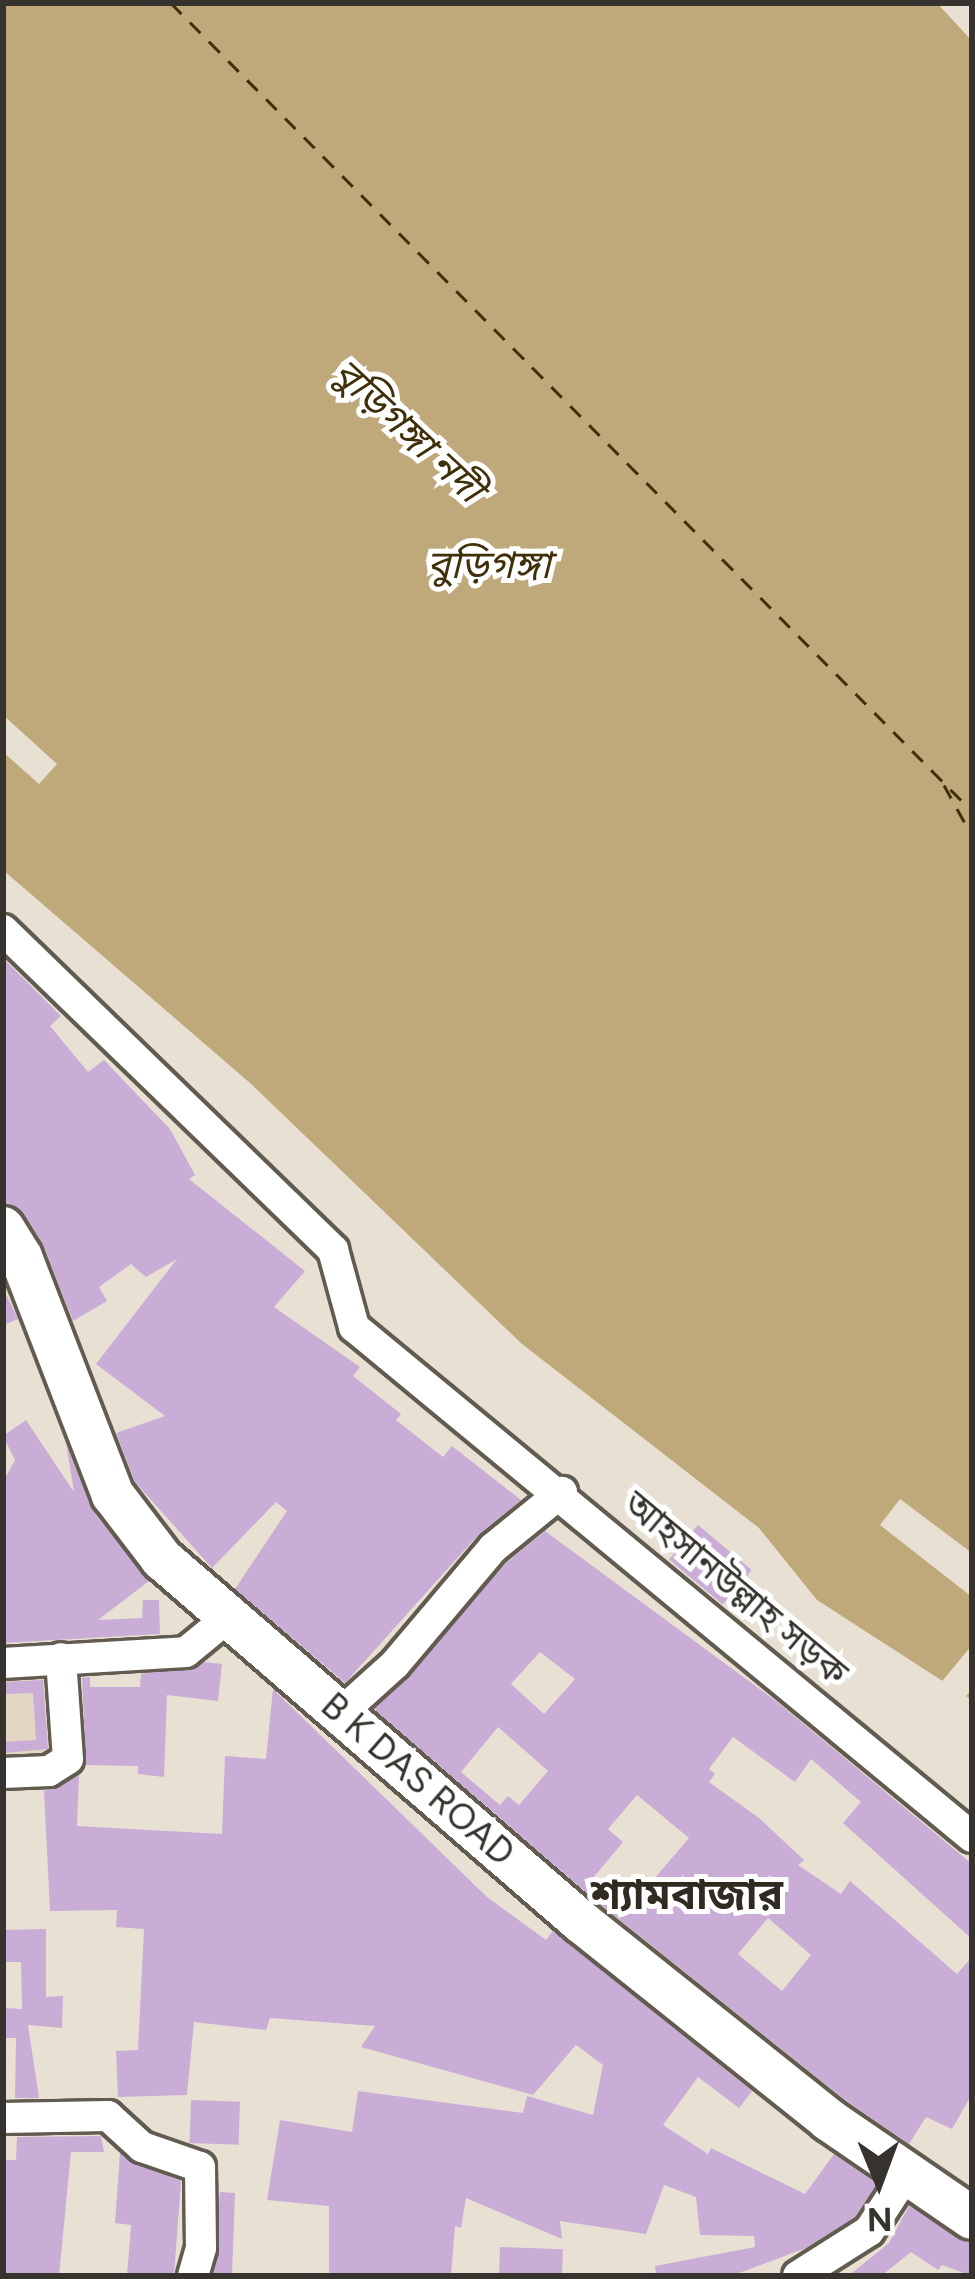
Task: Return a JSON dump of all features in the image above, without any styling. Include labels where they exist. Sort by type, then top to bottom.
[{"type":"street","name":"আহসানউল্লাহ সড়ক","points":[[3,930],[333,1250],[354,1327],[562,1492],[972,1837]]},
{"type":"street","name":"B K DAS ROAD","points":[[9,1250],[113,1495],[162,1559],[225,1620],[343,1711],[580,1921],[972,2218]]},
{"type":"street","points":[[343,1711],[395,1664],[493,1547],[562,1492]]},
{"type":"street","points":[[3,1663],[185,1652],[225,1620]]},
{"type":"street","points":[[3,1773],[49,1771],[68,1759],[61,1658]]},
{"type":"street","points":[[3,2118],[108,2116],[142,2146],[200,2167],[202,2248],[193,2276]]},
{"type":"street","points":[[798,2276],[869,2231],[907,2173]]},
{"type":"shaded area","points":[[55,1666],[58,1762],[6,1764],[3,1668]]},
{"type":"water","name":"বুড়িগঙ্গা","points":[[3,3],[937,3],[972,41],[972,1700],[817,1600],[759,1528],[522,1344],[250,1083],[3,870]]},
{"type":"pier","points":[[3,715],[57,764],[39,784],[3,752]]},
{"type":"pier","points":[[900,1499],[972,1553],[972,1597],[880,1525]]},
{"type":"pier","points":[[972,1645],[972,1689],[962,1701],[939,1685]]},
{"type":"building","points":[[3,958],[61,1016],[50,1026],[88,1072],[104,1060],[170,1129],[195,1175],[189,1179],[305,1271],[274,1307],[360,1367],[353,1376],[401,1414],[396,1420],[443,1457],[452,1446],[521,1500],[478,1535],[345,1683],[235,1589],[287,1511],[276,1502],[212,1568],[135,1482],[116,1433],[165,1416],[96,1364],[177,1259],[146,1277],[131,1264],[99,1287],[107,1301],[73,1321],[43,1244],[24,1214],[3,1203]]},
{"type":"building","points":[[7,1296],[18,1319],[3,1325],[3,1298]]},
{"type":"building","points":[[26,1420],[74,1492],[66,1443],[92,1510],[149,1581],[98,1620],[142,1618],[143,1600],[159,1600],[160,1634],[3,1643],[3,1482],[15,1460],[3,1436]]},
{"type":"building","points":[[698,1525],[752,1570],[723,1604],[669,1559]]},
{"type":"building","points":[[545,1531],[776,1701],[972,1864],[972,1939],[843,1823],[861,1802],[811,1759],[795,1782],[733,1737],[709,1769],[715,1774],[709,1782],[759,1818],[804,1860],[798,1865],[841,1894],[850,1881],[957,1974],[972,1957],[972,2094],[952,2129],[926,2117],[909,2144],[844,2099],[596,1901],[374,1709],[507,1562]],"holes":[[[540,1652],[575,1679],[544,1714],[511,1684]],[[498,1727],[548,1771],[519,1805],[508,1796],[500,1805],[461,1772]],[[637,1795],[689,1838],[624,1914],[588,1884],[623,1842],[608,1829]],[[768,1918],[811,1955],[782,1991],[738,1954]]]},
{"type":"building","points":[[204,1662],[222,1664],[218,1701],[167,1695],[164,1777],[138,1774],[138,1766],[86,1765],[82,1678],[90,1677],[90,1687],[140,1687],[141,1674]]},
{"type":"building","points":[[43,1680],[48,1749],[3,1753],[3,1742],[36,1740],[33,1693],[3,1694],[3,1682]]},
{"type":"building","points":[[273,1689],[487,1897],[546,1940],[553,1931],[752,2091],[739,2108],[698,2077],[663,2125],[708,2154],[711,2148],[805,2194],[834,2154],[877,2184],[855,2217],[806,2248],[731,2276],[656,2276],[655,2266],[755,2247],[754,2236],[700,2235],[696,2197],[664,2185],[646,2234],[560,2221],[562,2239],[466,2198],[461,2228],[455,2226],[451,2276],[329,2276],[329,2206],[267,2200],[280,2120],[352,2132],[358,2091],[523,2113],[527,2096],[593,2115],[603,2065],[576,2045],[533,2095],[361,2047],[375,2026],[270,2018],[266,2030],[194,2022],[187,2095],[118,2097],[116,2051],[138,2050],[144,1929],[116,1927],[117,1910],[50,1911],[44,1791],[79,1775],[77,1826],[222,1834],[225,1756],[266,1759]]},
{"type":"building","points":[[46,1929],[46,1997],[63,1996],[62,2028],[28,2025],[39,2098],[15,2098],[16,2038],[3,2038],[3,2008],[22,2009],[21,1962],[3,1962],[3,1930]]},
{"type":"building","points":[[191,2100],[240,2102],[238,2145],[189,2143]]},
{"type":"building","points":[[101,2136],[104,2152],[71,2152],[59,2276],[3,2276],[3,2160],[16,2160],[17,2137]]},
{"type":"building","points":[[120,2153],[181,2181],[174,2276],[127,2276],[131,2225],[115,2223]]},
{"type":"building","points":[[220,2192],[235,2193],[232,2276],[213,2276]]},
{"type":"building","points":[[909,2206],[972,2243],[972,2276],[942,2265],[938,2270],[911,2252],[881,2276],[834,2276],[852,2273],[889,2243]]},
{"type":"building","points":[[500,2247],[563,2249],[562,2276],[499,2276]]},
{"type":"ferry route","points":[[171,3],[972,811]]},
{"type":"ferry route","points":[[944,785],[972,836]]},
{"type":"district","name":"শ্যামবাজার","points":[[687,1895]]},
{"type":"water label","name":"বুড়িগঙ্গা নদী","points":[[408,431]]}]
